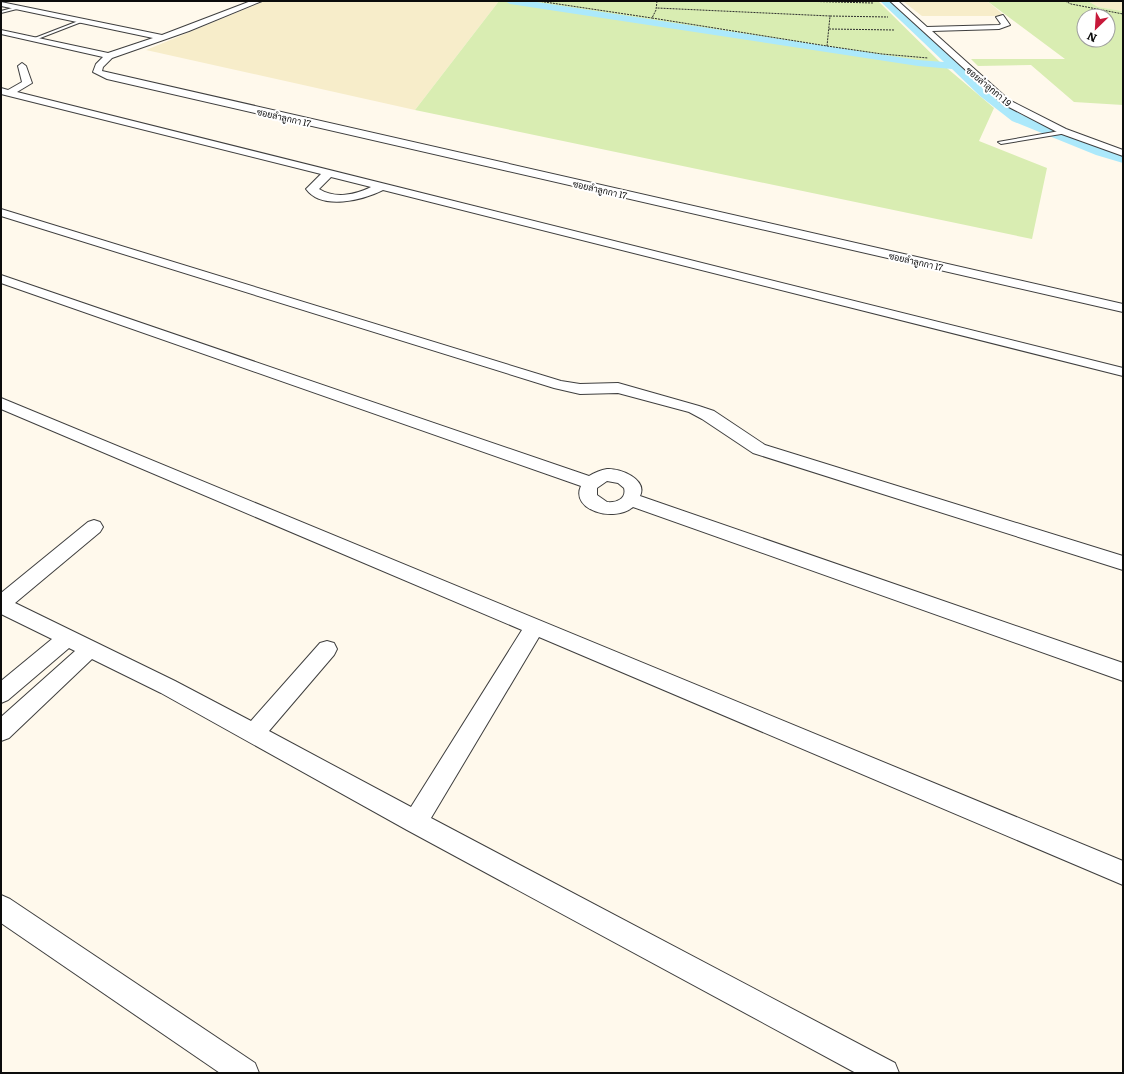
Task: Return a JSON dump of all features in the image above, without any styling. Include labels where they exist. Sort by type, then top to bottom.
[{"type":"street","points":[[1,32],[109,56],[162,38],[258,1]]},
{"type":"street","name":"ซอยลำลูกกา 19","points":[[894,1],[1006,102],[1061,133],[1123,153]]},
{"type":"street","points":[[234,2],[248,5]]},
{"type":"street","points":[[1,4],[162,38]]},
{"type":"street","points":[[924,29],[999,27],[1006,25],[1000,17]]},
{"type":"street","name":"ซอยลำลูกกา 17","points":[[109,56],[99,66],[97,72],[107,76],[1123,308]]},
{"type":"street","points":[[5,92],[26,83],[22,66]]},
{"type":"street","points":[[5,92],[1123,372]]},
{"type":"street","points":[[328,174],[312,189],[316,193],[339,199],[349,199],[359,197],[380,187]]},
{"type":"street","points":[[1,212],[559,386],[580,389],[618,388],[694,409],[708,416],[745,442],[759,449],[1123,563]]},
{"type":"street","points":[[1,279],[590,483]]},
{"type":"street","points":[[1,403],[1123,873]]},
{"type":"street","points":[[607,475],[617,476],[627,480],[633,486],[634,493],[632,500],[624,506],[615,508],[604,507],[594,503],[589,497],[587,490],[590,483],[607,475]]},
{"type":"street","points":[[632,500],[1123,672]]},
{"type":"street","points":[[94,527],[1,604],[91,648],[254,733],[415,822],[885,1073]]},
{"type":"street","points":[[415,822],[535,627]]},
{"type":"street","points":[[1,694],[68,637]]},
{"type":"street","points":[[1,731],[91,648]]},
{"type":"street","points":[[254,733],[327,649]]},
{"type":"street","points":[[1,908],[245,1073]]},
{"type":"lane","points":[[1,12],[16,8]]},
{"type":"lane","points":[[34,39],[82,21]]},
{"type":"lane","points":[[1001,142],[1061,133]]},
{"type":"path","points":[[538,1],[827,46],[882,54],[928,58]]},
{"type":"path","points":[[652,18],[657,12],[657,1]]},
{"type":"path","points":[[800,1],[873,3]]},
{"type":"path","points":[[1065,1],[1071,4],[1123,14]]},
{"type":"path","points":[[657,8],[830,16],[888,17]]},
{"type":"path","points":[[827,46],[830,16]]},
{"type":"path","points":[[829,29],[894,30]]},
{"type":"shaded area","points":[[265,1],[499,1],[415,110],[146,50]]},
{"type":"shaded area","points":[[987,1],[1005,16],[922,16],[904,2]]},
{"type":"shaded area","points":[[1088,1],[1123,1],[1123,11],[1116,10],[1116,8],[1098,7]]},
{"type":"green space","points":[[499,1],[878,1],[941,63],[994,108],[979,141],[1047,168],[1032,239],[415,110]]},
{"type":"green space","points":[[987,1],[1088,1],[1098,7],[1104,8],[1076,8],[1076,48],[1116,48],[1116,10],[1123,11],[1123,105],[1074,102],[1031,65],[978,66],[971,59],[1065,59]]},
{"type":"waterway","points":[[510,1],[918,63],[954,66]]},
{"type":"waterway","points":[[885,1],[984,93],[1017,118],[1101,152],[1123,159]]}]
